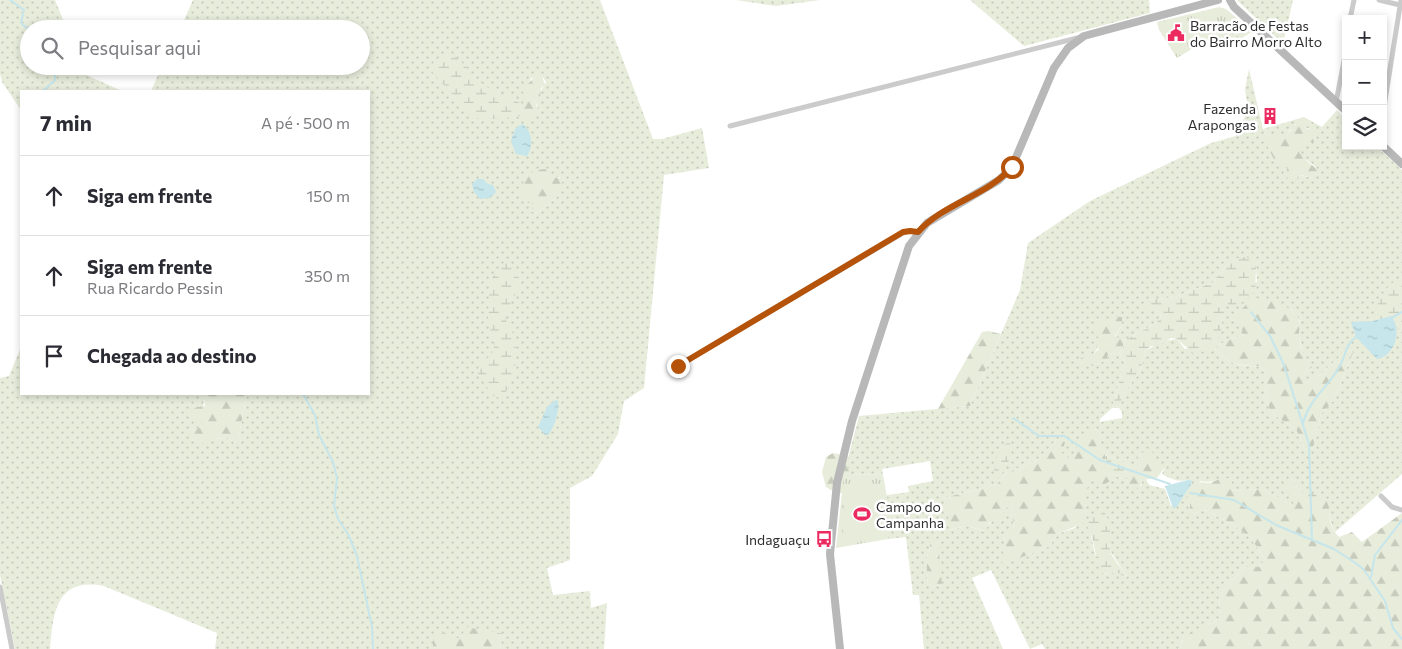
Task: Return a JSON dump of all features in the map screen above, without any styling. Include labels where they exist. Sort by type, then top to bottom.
[{"type":"main road","points":[[840,649],[830,554],[833,510],[839,474],[868,373],[909,246],[918,232],[940,214],[999,180],[1012,167],[1054,68],[1068,48],[1084,36],[1216,1],[1232,3],[1342,107]]},
{"type":"main road","points":[[1387,150],[1402,164]]},
{"type":"street","points":[[1351,15],[1354,0]]},
{"type":"street","points":[[1379,0],[1401,2],[1384,105]]},
{"type":"street","points":[[730,126],[1084,36]]},
{"type":"street","points":[[1336,102],[1344,60]]},
{"type":"street","points":[[678,366],[903,232],[918,232]]},
{"type":"street","points":[[1381,496],[1392,507],[1402,510]]},
{"type":"street","points":[[0,587],[12,649]]},
{"type":"green space","points":[[0,0],[55,0],[63,20],[20,20],[20,75],[86,75],[120,90],[20,90],[20,109],[2,82],[0,74]]},
{"type":"green space","points":[[193,0],[600,0],[653,139],[662,139],[702,128],[709,168],[664,175],[644,388],[624,401],[618,434],[592,476],[570,488],[570,560],[547,568],[553,595],[590,591],[591,608],[607,603],[604,649],[498,649],[505,634],[460,639],[433,637],[433,649],[215,649],[217,633],[104,586],[88,585],[76,587],[67,592],[60,600],[53,622],[50,649],[15,649],[0,575],[0,378],[9,376],[20,349],[20,395],[200,395],[204,398],[202,426],[191,432],[210,439],[229,438],[237,445],[247,395],[370,395],[370,90],[151,90],[158,75],[370,75],[370,20],[184,20]],"holes":[[[542,76],[546,82],[535,101],[538,107],[532,114],[523,106],[525,93],[531,78]],[[554,177],[560,177],[560,194],[537,213],[533,212],[534,203]]]},
{"type":"green space","points":[[736,0],[820,0],[776,6]]},
{"type":"green space","points":[[970,0],[1149,0],[1150,13],[1024,46]]},
{"type":"green space","points":[[1237,0],[1293,0],[1283,44]]},
{"type":"green space","points":[[1219,7],[1226,9],[1239,20],[1177,58],[1159,30],[1157,22]]},
{"type":"green space","points":[[1239,20],[1252,32],[1223,49],[1214,36]]},
{"type":"green space","points":[[444,54],[450,54],[460,60],[486,86],[517,101],[523,106],[523,115],[489,119],[472,116],[433,73],[431,68],[433,63]]},
{"type":"green space","points":[[1249,69],[1263,129],[1304,117],[1322,127],[1337,110],[1342,115],[1342,150],[1380,150],[1402,170],[1402,474],[1335,532],[1331,524],[1325,498],[1302,492],[1290,477],[1296,507],[1262,489],[1231,491],[1231,479],[1208,482],[1200,481],[1190,498],[1192,514],[1204,510],[1223,519],[1253,541],[1265,559],[1260,567],[1245,567],[1220,594],[1219,618],[1182,641],[1178,649],[1045,649],[1042,644],[1030,649],[991,570],[972,578],[1003,649],[924,649],[919,595],[913,595],[906,537],[888,539],[887,495],[909,492],[908,486],[933,481],[930,461],[882,469],[883,475],[844,474],[859,416],[970,406],[1020,290],[1028,243],[1090,201],[1211,143],[1236,136],[1248,110],[1245,89]],"holes":[[[1295,124],[1310,129],[1306,142],[1298,153],[1316,167],[1313,178],[1299,175],[1287,177],[1287,160],[1285,161],[1264,133],[1268,134],[1271,138],[1285,136],[1291,129],[1294,130]],[[1238,258],[1256,267],[1257,282],[1221,304],[1222,324],[1215,343],[1185,349],[1177,339],[1164,341],[1146,350],[1140,371],[1124,393],[1119,408],[1122,412],[1122,418],[1100,422],[1100,419],[1112,408],[1125,361],[1119,353],[1108,354],[1107,360],[1089,367],[1086,354],[1093,354],[1110,320],[1122,325],[1115,337],[1124,341],[1156,323],[1161,317],[1160,312],[1155,311],[1148,300],[1175,297],[1214,282],[1227,265]],[[1292,310],[1300,321],[1299,337],[1304,356],[1312,367],[1304,373],[1304,382],[1310,383],[1342,355],[1345,346],[1353,353],[1333,401],[1321,414],[1313,448],[1305,450],[1296,429],[1271,413],[1265,397],[1267,375],[1260,366],[1235,364],[1215,349],[1225,341],[1244,335]],[[1095,429],[1103,435],[1097,439],[1105,455],[1121,461],[1133,469],[1140,453],[1159,467],[1165,467],[1162,474],[1174,480],[1188,480],[1192,483],[1171,506],[1165,489],[1149,485],[1146,479],[1142,480],[1141,486],[1128,483],[1127,479],[1122,479],[1110,473],[1110,481],[1093,478],[1083,494],[1087,514],[1075,528],[1057,534],[1050,546],[1003,564],[1005,534],[1014,529],[1011,509],[1004,506],[984,531],[967,526],[950,530],[951,522],[944,498],[997,484],[1007,473],[1039,459],[1056,440],[1061,454],[1073,461]],[[1090,531],[1110,545],[1109,549],[1127,577],[1114,572],[1106,574],[1095,554]],[[933,540],[942,585],[933,587],[928,583],[927,567]]]},
{"type":"green space","points":[[535,75],[542,76],[545,85],[541,88],[540,98],[535,101],[538,110],[527,120],[523,115],[523,86],[529,83]]},
{"type":"green space","points":[[1299,120],[1306,121],[1305,128],[1314,131],[1317,136],[1314,142],[1306,142],[1299,153],[1305,156],[1307,161],[1318,170],[1314,178],[1300,175],[1295,182],[1290,181],[1287,177],[1287,161],[1281,167],[1277,165],[1263,138],[1264,133],[1268,134],[1271,138],[1288,133]]},
{"type":"green space","points":[[547,169],[554,177],[563,178],[560,194],[537,213],[532,212],[533,203],[526,203],[520,199],[520,191],[526,176],[536,170]]},
{"type":"green space","points":[[1246,257],[1254,261],[1256,267],[1255,291],[1245,301],[1229,307],[1227,301],[1222,304],[1221,330],[1215,343],[1210,348],[1193,353],[1177,339],[1171,338],[1159,346],[1151,346],[1146,350],[1140,371],[1124,393],[1119,408],[1112,408],[1125,361],[1119,353],[1123,348],[1124,341],[1156,323],[1161,317],[1160,312],[1146,310],[1145,306],[1148,300],[1175,297],[1214,282],[1227,265],[1238,258]]},
{"type":"green space","points":[[506,261],[519,278],[519,284],[506,319],[513,334],[515,344],[515,369],[510,385],[501,398],[493,396],[477,372],[480,363],[488,358],[494,348],[488,319],[490,283]]},
{"type":"green space","points":[[1402,278],[1402,329],[1398,330],[1393,317],[1373,321],[1382,295],[1390,285]]},
{"type":"green space","points":[[1254,298],[1282,304],[1298,317],[1301,347],[1312,367],[1304,373],[1305,382],[1310,383],[1342,355],[1341,349],[1345,346],[1353,353],[1333,401],[1321,414],[1313,448],[1305,450],[1296,429],[1271,413],[1265,397],[1267,375],[1260,366],[1235,363],[1225,358],[1215,349],[1225,341],[1244,335],[1235,315]]},
{"type":"green space","points":[[1103,316],[1110,320],[1112,317],[1122,317],[1122,325],[1115,336],[1124,341],[1123,348],[1119,353],[1108,354],[1107,360],[1089,367],[1079,364],[1079,360],[1086,354],[1093,354],[1099,349],[1096,347],[1096,339],[1102,335],[1096,329],[1097,319]]},
{"type":"green space","points":[[988,331],[1001,334],[970,406],[938,409],[982,332]]},
{"type":"green space","points":[[200,395],[247,395],[237,445],[229,438],[210,439],[200,445],[191,438],[191,432],[202,426],[202,422],[190,414],[194,408],[205,406],[204,398]]},
{"type":"green space","points":[[1095,429],[1103,435],[1098,439],[1110,467],[1110,481],[1100,487],[1093,478],[1084,494],[1087,514],[1084,523],[1057,534],[1050,546],[1002,565],[1005,534],[1014,528],[1011,509],[1004,506],[1003,520],[990,522],[985,531],[967,526],[949,530],[944,498],[997,484],[1007,473],[1039,459],[1056,440],[1065,442],[1062,454],[1073,461],[1082,438]]},
{"type":"green space","points":[[1011,444],[1012,448],[1010,459],[1002,474],[995,481],[994,472],[997,458],[1002,445]]},
{"type":"green space","points":[[1152,451],[1159,467],[1165,467],[1157,478],[1142,480],[1139,489],[1128,483],[1127,479],[1140,453]]},
{"type":"green space","points":[[833,453],[848,456],[848,469],[852,477],[842,493],[838,494],[826,487],[822,472],[826,457]]},
{"type":"green space","points":[[1105,455],[1121,461],[1133,469],[1127,479],[1122,479],[1110,473]]},
{"type":"green space","points":[[844,474],[883,475],[889,508],[888,539],[836,548]]},
{"type":"green space","points":[[1290,477],[1302,492],[1325,497],[1328,502],[1330,521],[1339,537],[1352,532],[1362,542],[1402,513],[1402,649],[1178,649],[1192,631],[1219,618],[1220,594],[1245,567],[1260,567],[1265,559],[1253,541],[1223,519],[1204,510],[1190,513],[1190,499],[1186,500],[1196,482],[1210,483],[1222,478],[1232,479],[1231,491],[1262,489],[1295,506],[1283,484]]},
{"type":"green space","name":"Campo do Campanha","points":[[844,488],[881,489],[880,540],[843,539]]},
{"type":"green space","points":[[1099,510],[1103,510],[1109,522],[1111,553],[1127,578],[1118,573],[1101,573],[1092,536],[1086,524],[1089,518]]},
{"type":"green space","points":[[933,539],[938,541],[942,585],[933,587],[928,583],[927,567],[929,549]]},
{"type":"green space","points":[[466,627],[505,634],[498,649],[433,649],[433,637],[437,630],[460,639]]},
{"type":"water","points":[[522,124],[528,130],[531,138],[531,148],[527,156],[516,154],[511,141],[515,129]]},
{"type":"water","points":[[477,179],[483,179],[488,184],[493,185],[496,192],[490,198],[480,199],[474,192],[472,184]]},
{"type":"water","points":[[1391,316],[1396,327],[1395,341],[1389,353],[1377,359],[1356,337],[1351,322],[1373,321]]},
{"type":"water","points":[[555,400],[558,401],[556,418],[549,434],[545,435],[538,427],[547,407]]},
{"type":"water","points":[[1191,480],[1192,483],[1176,508],[1173,508],[1165,486]]},
{"type":"waterway","points":[[10,0],[24,10],[22,20]]},
{"type":"waterway","points":[[44,90],[55,80],[55,75]]},
{"type":"waterway","points":[[1251,312],[1270,336],[1284,365],[1309,444],[1312,540]]},
{"type":"waterway","points":[[1391,318],[1402,312]]},
{"type":"waterway","points":[[1303,423],[1310,406],[1336,372],[1348,346],[1356,337]]},
{"type":"waterway","points":[[304,395],[315,415],[319,435],[333,462],[337,478],[334,506],[338,519],[348,534],[357,556],[372,627],[373,649]]},
{"type":"waterway","points":[[1013,418],[1039,436],[1064,436],[1100,460],[1170,484]]},
{"type":"waterway","points":[[1190,493],[1234,500],[1276,525],[1334,549],[1357,564],[1364,570],[1385,601],[1393,628],[1402,639]]},
{"type":"waterway","points":[[1371,577],[1375,555],[1402,520]]},
{"type":"place","name":"Barracão de Festas do Bairro Morro Alto","points":[[1176,33]]},
{"type":"place","name":"Fazenda Arapongas","points":[[1270,116]]},
{"type":"place","name":"Campo do Campanha","points":[[862,514]]},
{"type":"place","name":"Indaguaçu","points":[[824,539]]},
{"type":"route","points":[[678,366],[903,232],[918,232],[940,214],[999,180],[1012,167]]}]
